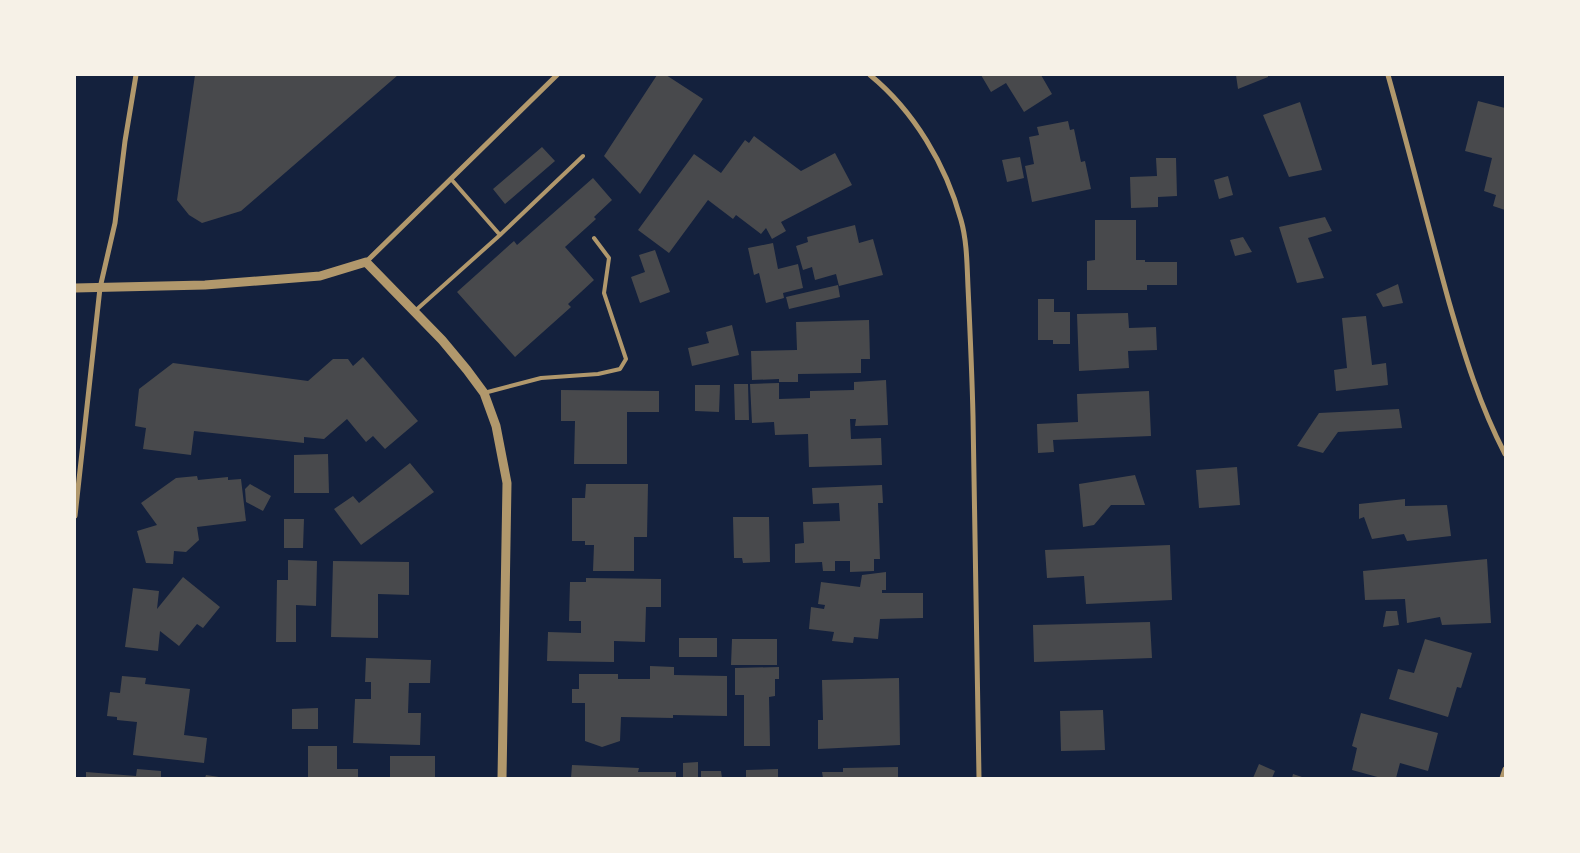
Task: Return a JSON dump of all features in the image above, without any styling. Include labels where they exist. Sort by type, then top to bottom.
[{"type":"street","points":[[75,516],[100,288],[115,223],[125,141],[136,75]]},
{"type":"street","points":[[75,288],[205,285],[320,276],[366,262],[557,75]]},
{"type":"street","points":[[870,75],[900,106],[923,135],[934,154],[952,191],[961,222],[966,253],[972,369],[979,778]]},
{"type":"street","points":[[1388,75],[1431,239],[1469,367],[1478,394],[1505,454]]},
{"type":"street","points":[[366,262],[442,340],[484,393],[496,426],[507,483],[502,778]]},
{"type":"street","points":[[1502,778],[1505,769]]},
{"type":"lane","points":[[414,312],[500,235],[583,156]]},
{"type":"lane","points":[[451,179],[500,235]]},
{"type":"lane","points":[[484,393],[541,378],[598,374],[620,369],[626,359],[604,294],[609,258],[594,238]]},
{"type":"building","points":[[195,75],[398,75],[241,211],[202,223],[189,215],[177,200]]},
{"type":"building","points":[[657,75],[666,75],[703,99],[640,194],[604,156]]},
{"type":"building","points":[[981,75],[1041,75],[1052,94],[1024,112],[1006,83],[991,92]]},
{"type":"building","points":[[1236,75],[1268,75],[1268,77],[1238,89]]},
{"type":"building","points":[[1478,101],[1505,108],[1505,210],[1493,206],[1496,195],[1484,191],[1492,158],[1465,151]]},
{"type":"building","points":[[1300,102],[1322,170],[1289,177],[1263,115]]},
{"type":"building","points":[[1068,121],[1070,130],[1074,129],[1081,162],[1085,161],[1091,189],[1032,202],[1025,166],[1034,164],[1029,137],[1039,135],[1037,127]]},
{"type":"building","points":[[754,136],[801,171],[835,153],[852,185],[781,222],[786,231],[772,239],[766,228],[761,234],[736,215],[733,219],[708,200],[669,253],[638,230],[694,154],[721,173],[745,140],[749,143]]},
{"type":"building","points":[[542,147],[555,161],[505,204],[493,189]]},
{"type":"building","points":[[1020,157],[1024,178],[1007,182],[1002,160]]},
{"type":"building","points":[[1156,158],[1176,158],[1177,196],[1158,197],[1158,207],[1131,208],[1130,177],[1157,176]]},
{"type":"building","points":[[1228,176],[1233,195],[1219,199],[1214,180]]},
{"type":"building","points":[[593,178],[612,200],[594,217],[596,219],[565,247],[594,280],[568,304],[571,307],[515,357],[457,292],[514,241],[517,245]]},
{"type":"building","points":[[1325,217],[1332,231],[1308,238],[1324,278],[1297,283],[1279,227]]},
{"type":"building","points":[[1095,220],[1136,220],[1136,260],[1145,260],[1145,262],[1177,262],[1177,285],[1147,285],[1147,290],[1087,290],[1087,261],[1095,260]]},
{"type":"building","points":[[855,225],[859,243],[873,239],[883,275],[839,286],[836,274],[815,280],[812,267],[803,270],[796,246],[808,242],[807,237]]},
{"type":"building","points":[[1243,237],[1252,252],[1235,256],[1230,240]]},
{"type":"building","points":[[773,243],[778,269],[798,264],[803,288],[783,293],[784,298],[766,303],[759,273],[754,275],[748,248]]},
{"type":"building","points":[[655,250],[670,292],[640,303],[631,277],[645,272],[639,255]]},
{"type":"building","points":[[1398,284],[1403,303],[1383,307],[1376,294]]},
{"type":"building","points":[[838,285],[840,297],[789,309],[786,297]]},
{"type":"building","points":[[1038,299],[1054,299],[1054,312],[1070,312],[1070,344],[1053,344],[1053,340],[1038,340]]},
{"type":"building","points":[[1128,313],[1129,328],[1156,327],[1157,350],[1128,351],[1129,368],[1079,371],[1077,314]]},
{"type":"building","points":[[1366,316],[1372,365],[1386,363],[1388,385],[1336,391],[1334,370],[1347,368],[1342,318]]},
{"type":"building","points":[[869,320],[870,359],[861,359],[861,373],[798,374],[798,382],[779,382],[779,379],[752,380],[751,351],[797,350],[796,322]]},
{"type":"building","points":[[732,325],[739,355],[692,366],[688,348],[709,343],[706,332]]},
{"type":"building","points":[[363,357],[418,421],[385,449],[373,436],[366,442],[347,419],[324,439],[304,437],[304,443],[194,431],[191,455],[143,449],[146,428],[135,426],[139,389],[173,363],[308,381],[333,359],[348,359],[353,366]]},
{"type":"building","points":[[886,380],[888,425],[855,426],[856,419],[850,419],[851,439],[881,438],[882,465],[809,467],[808,434],[775,435],[774,422],[752,423],[750,384],[779,383],[779,399],[810,398],[810,391],[854,390],[854,382]]},
{"type":"building","points":[[734,384],[748,384],[749,420],[735,420]]},
{"type":"building","points":[[695,385],[720,385],[719,412],[695,411]]},
{"type":"building","points":[[561,390],[659,391],[659,412],[627,412],[627,464],[574,464],[575,421],[561,421]]},
{"type":"building","points":[[1149,391],[1151,436],[1053,440],[1054,452],[1038,453],[1037,424],[1078,422],[1077,394]]},
{"type":"building","points":[[1399,409],[1402,428],[1338,432],[1323,453],[1297,446],[1319,413]]},
{"type":"building","points":[[328,454],[329,493],[294,493],[294,455]]},
{"type":"building","points":[[410,463],[434,492],[361,545],[334,509],[353,496],[359,503]]},
{"type":"building","points":[[1237,467],[1240,505],[1199,508],[1196,470]]},
{"type":"building","points":[[1135,475],[1145,505],[1111,505],[1094,525],[1083,527],[1079,484]]},
{"type":"building","points":[[197,476],[198,480],[228,477],[228,480],[241,479],[246,521],[197,527],[199,540],[186,552],[174,551],[173,564],[146,563],[137,531],[157,525],[141,503],[176,478]]},
{"type":"building","points":[[250,484],[271,496],[263,511],[246,502],[245,489]]},
{"type":"building","points":[[586,484],[648,484],[647,537],[634,537],[634,571],[593,571],[594,545],[585,545],[585,541],[572,541],[572,498],[585,498]]},
{"type":"building","points":[[882,485],[883,503],[878,503],[880,559],[874,559],[874,571],[850,572],[850,561],[835,561],[835,571],[823,571],[822,562],[795,563],[795,544],[804,543],[803,522],[840,521],[839,503],[813,504],[812,488]]},
{"type":"building","points":[[1405,499],[1405,506],[1447,505],[1451,536],[1407,541],[1404,534],[1372,539],[1364,517],[1359,519],[1359,504]]},
{"type":"building","points":[[733,517],[769,517],[770,562],[743,563],[742,558],[734,558]]},
{"type":"building","points":[[284,519],[304,519],[303,548],[284,548]]},
{"type":"building","points":[[1170,545],[1172,600],[1086,604],[1084,576],[1047,578],[1045,550]]},
{"type":"building","points":[[1487,559],[1491,623],[1442,625],[1440,617],[1407,623],[1405,599],[1365,600],[1363,571]]},
{"type":"building","points":[[288,560],[317,561],[316,606],[296,605],[296,642],[276,642],[277,580],[288,580]]},
{"type":"building","points":[[333,561],[409,562],[409,595],[378,594],[378,638],[331,637]]},
{"type":"building","points":[[886,572],[886,590],[882,590],[882,593],[923,593],[923,618],[880,619],[878,639],[854,637],[853,643],[832,641],[834,632],[809,629],[811,607],[824,609],[825,605],[818,604],[821,582],[860,587],[862,575]]},
{"type":"building","points":[[183,577],[220,607],[203,628],[197,624],[179,646],[160,631],[158,651],[125,647],[133,588],[159,591],[157,609]]},
{"type":"building","points":[[586,578],[661,579],[661,607],[646,607],[645,642],[614,641],[614,662],[547,661],[548,632],[581,633],[581,621],[569,621],[570,582],[586,582]]},
{"type":"building","points":[[1386,611],[1397,611],[1399,625],[1383,627]]},
{"type":"building","points":[[1150,622],[1152,658],[1034,662],[1033,625]]},
{"type":"building","points":[[679,638],[717,638],[717,657],[679,657]]},
{"type":"building","points":[[732,639],[777,639],[777,665],[731,665]]},
{"type":"building","points":[[1425,639],[1472,653],[1461,688],[1457,687],[1448,717],[1389,699],[1398,669],[1414,673]]},
{"type":"building","points":[[366,658],[431,660],[430,683],[409,683],[408,713],[421,713],[420,745],[353,743],[355,699],[371,699],[371,682],[365,682]]},
{"type":"building","points":[[650,666],[674,667],[674,675],[727,676],[727,716],[673,715],[673,718],[621,717],[620,741],[602,747],[585,741],[585,703],[572,703],[572,689],[579,689],[579,674],[618,674],[618,679],[650,679]]},
{"type":"building","points":[[779,667],[779,679],[775,679],[775,696],[769,697],[770,746],[744,746],[744,695],[735,695],[735,668]]},
{"type":"building","points":[[122,676],[146,678],[145,684],[190,689],[184,735],[207,738],[204,763],[133,755],[137,722],[117,720],[117,717],[107,716],[110,692],[120,693]]},
{"type":"building","points":[[899,678],[900,745],[818,749],[818,720],[823,720],[822,680]]},
{"type":"building","points":[[318,708],[318,729],[292,729],[292,709]]},
{"type":"building","points":[[1103,710],[1105,750],[1061,751],[1060,711]]},
{"type":"building","points":[[1361,713],[1438,733],[1428,771],[1400,763],[1396,778],[1381,778],[1352,770],[1357,748],[1352,746]]},
{"type":"building","points":[[308,746],[337,746],[337,769],[358,769],[358,778],[308,778]]},
{"type":"building","points":[[390,756],[435,756],[435,778],[390,778]]},
{"type":"building","points":[[698,762],[698,778],[683,778],[683,763]]},
{"type":"building","points":[[1259,764],[1275,771],[1272,778],[1253,778]]},
{"type":"building","points":[[572,765],[639,768],[638,772],[676,772],[676,778],[571,778]]},
{"type":"building","points":[[898,767],[898,778],[823,778],[822,772],[843,772],[843,768]]},
{"type":"building","points":[[137,769],[161,771],[161,778],[86,778],[86,772],[136,776]]},
{"type":"building","points":[[778,769],[778,778],[746,778],[746,770]]},
{"type":"building","points":[[701,771],[721,771],[722,778],[701,778]]},
{"type":"building","points":[[1293,774],[1305,778],[1292,778]]},
{"type":"building","points":[[206,775],[219,777],[219,778],[205,778]]}]
